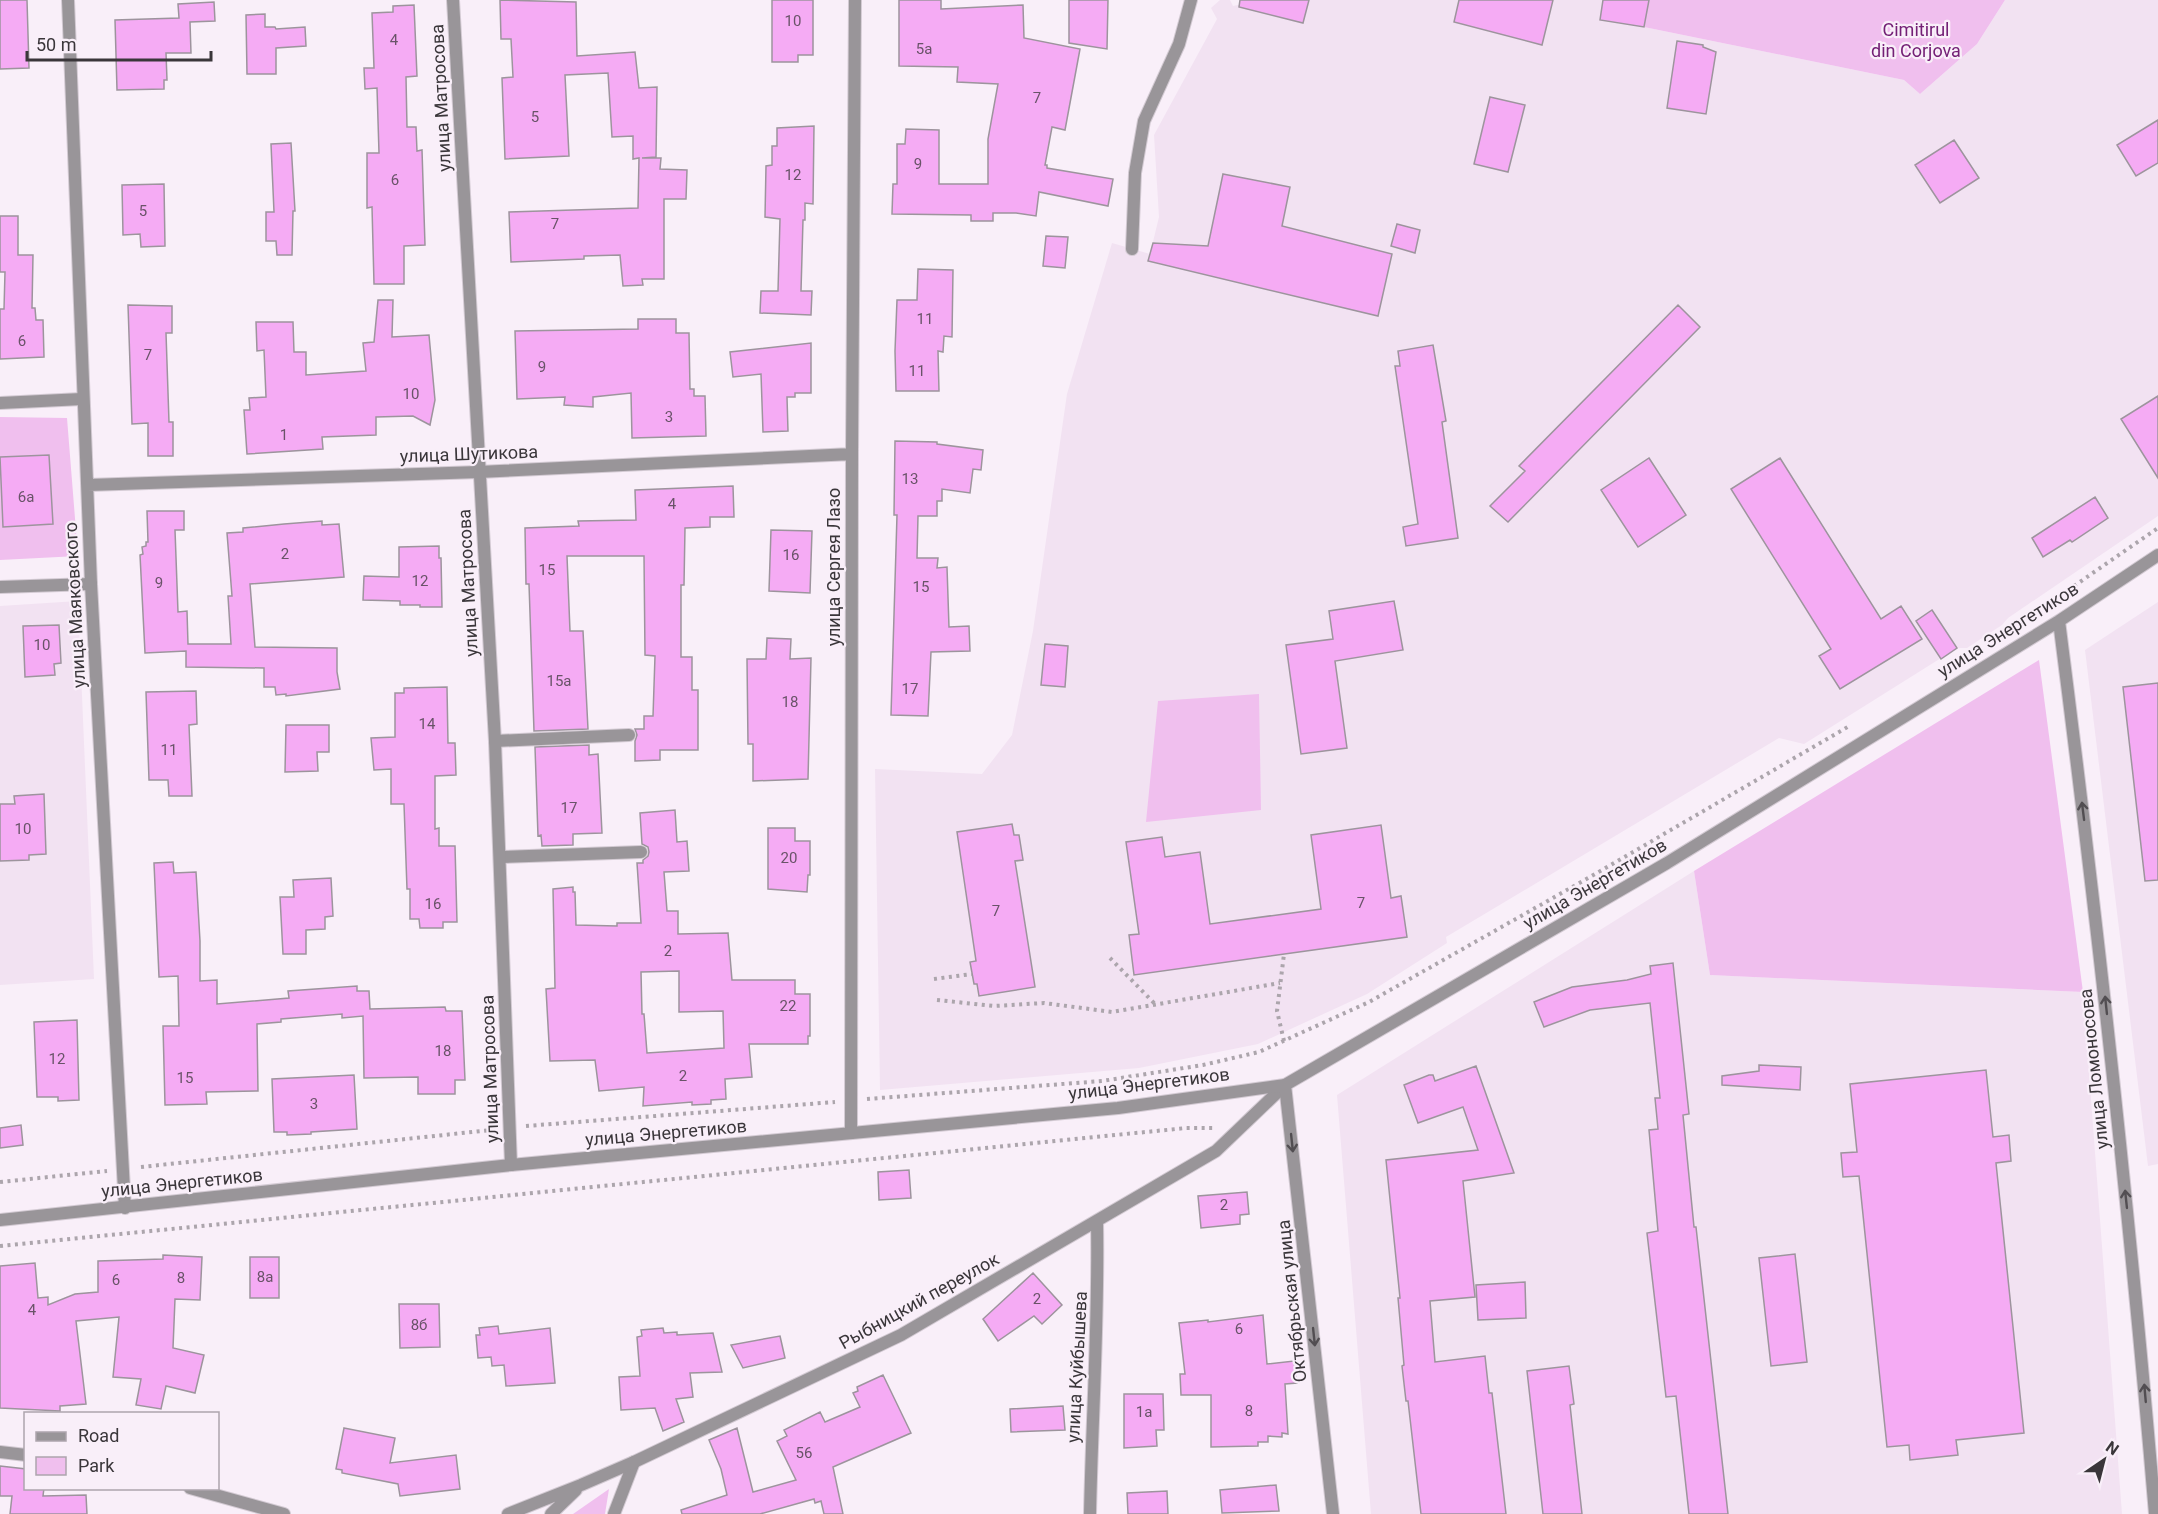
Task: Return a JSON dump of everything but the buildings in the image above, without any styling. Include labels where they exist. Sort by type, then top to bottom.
[{"type":"street","name":"улица Маяковского","points":[[68,0],[82,399],[125,1208]]},
{"type":"street","name":"улица Матросова","points":[[453,0],[495,741],[511,1165]]},
{"type":"street","name":"улица Сергея Лазо","points":[[851,1133],[855,0]]},
{"type":"street","points":[[1132,249],[1134,173],[1144,121],[1179,44],[1191,0]]},
{"type":"street","points":[[0,403],[82,399]]},
{"type":"street","name":"улица Шутикова","points":[[88,485],[479,472],[852,454]]},
{"type":"street","name":"улица Энергетиков","points":[[0,1220],[511,1165],[1118,1108],[1286,1085],[1667,863],[2060,621],[2158,555]]},
{"type":"street","points":[[0,587],[91,584]]},
{"type":"street","name":"улица Ломоносова","points":[[2060,621],[2097,920],[2130,1234],[2156,1514]]},
{"type":"street","points":[[495,741],[629,735]]},
{"type":"street","points":[[500,857],[641,852]]},
{"type":"street","name":"Рыбницкий переулок","points":[[508,1514],[634,1462],[901,1335],[1216,1151],[1286,1085]]},
{"type":"street","name":"Октябрьская улица","points":[[1286,1085],[1333,1514]]},
{"type":"street","name":"улица Куйбышева","points":[[1090,1514],[1091,1421],[1099,1288],[1097,1221]]},
{"type":"street","points":[[0,1452],[24,1455]]},
{"type":"street","points":[[614,1514],[634,1462]]},
{"type":"street","points":[[551,1514],[581,1485]]},
{"type":"street","points":[[197,1490],[284,1514]]},
{"type":"path","points":[[2073,587],[2158,528]]},
{"type":"path","points":[[0,1182],[510,1128],[1102,1081],[1203,1065],[1259,1052],[1369,1002],[1598,873],[1854,723]]},
{"type":"path","points":[[1284,954],[1277,1011],[1284,1041]]},
{"type":"path","points":[[1110,958],[1155,1004]]},
{"type":"path","points":[[934,978],[972,974]]},
{"type":"path","points":[[937,1000],[994,1006],[1044,1003],[1112,1012],[1280,983]]},
{"type":"path","points":[[0,1246],[1174,1129],[1240,1129]]},
{"type":"shaded area","points":[[1220,0],[1230,0],[1233,6],[1262,0],[1649,0],[1644,27],[1904,80],[1920,94],[1977,44],[2005,0],[2158,0],[2158,516],[1967,648],[1957,648],[1804,744],[1779,738],[1446,937],[1447,943],[1367,994],[1258,1044],[1139,1068],[880,1090],[875,769],[982,774],[1012,735],[1033,631],[1067,394],[1112,243],[1150,254],[1159,217],[1154,135],[1217,19],[1211,8]]},
{"type":"shaded area","points":[[78,601],[94,979],[0,985],[0,606]]},
{"type":"shaded area","points":[[2158,602],[2158,1164],[2148,1166],[2085,650]]},
{"type":"shaded area","points":[[1694,871],[1710,975],[2083,992],[2122,1514],[1371,1514],[1337,1095]]},
{"type":"green space","name":"Cimitirul din Corjova","points":[[1649,0],[2005,0],[1977,44],[1920,94],[1904,80],[1644,27]]},
{"type":"green space","points":[[0,417],[67,418],[78,556],[0,560]]},
{"type":"green space","points":[[2039,660],[2083,992],[1710,975],[1694,871]]},
{"type":"green space","points":[[1259,694],[1261,810],[1146,822],[1158,701]]},
{"type":"green space","points":[[609,1489],[605,1514],[573,1514]]}]
